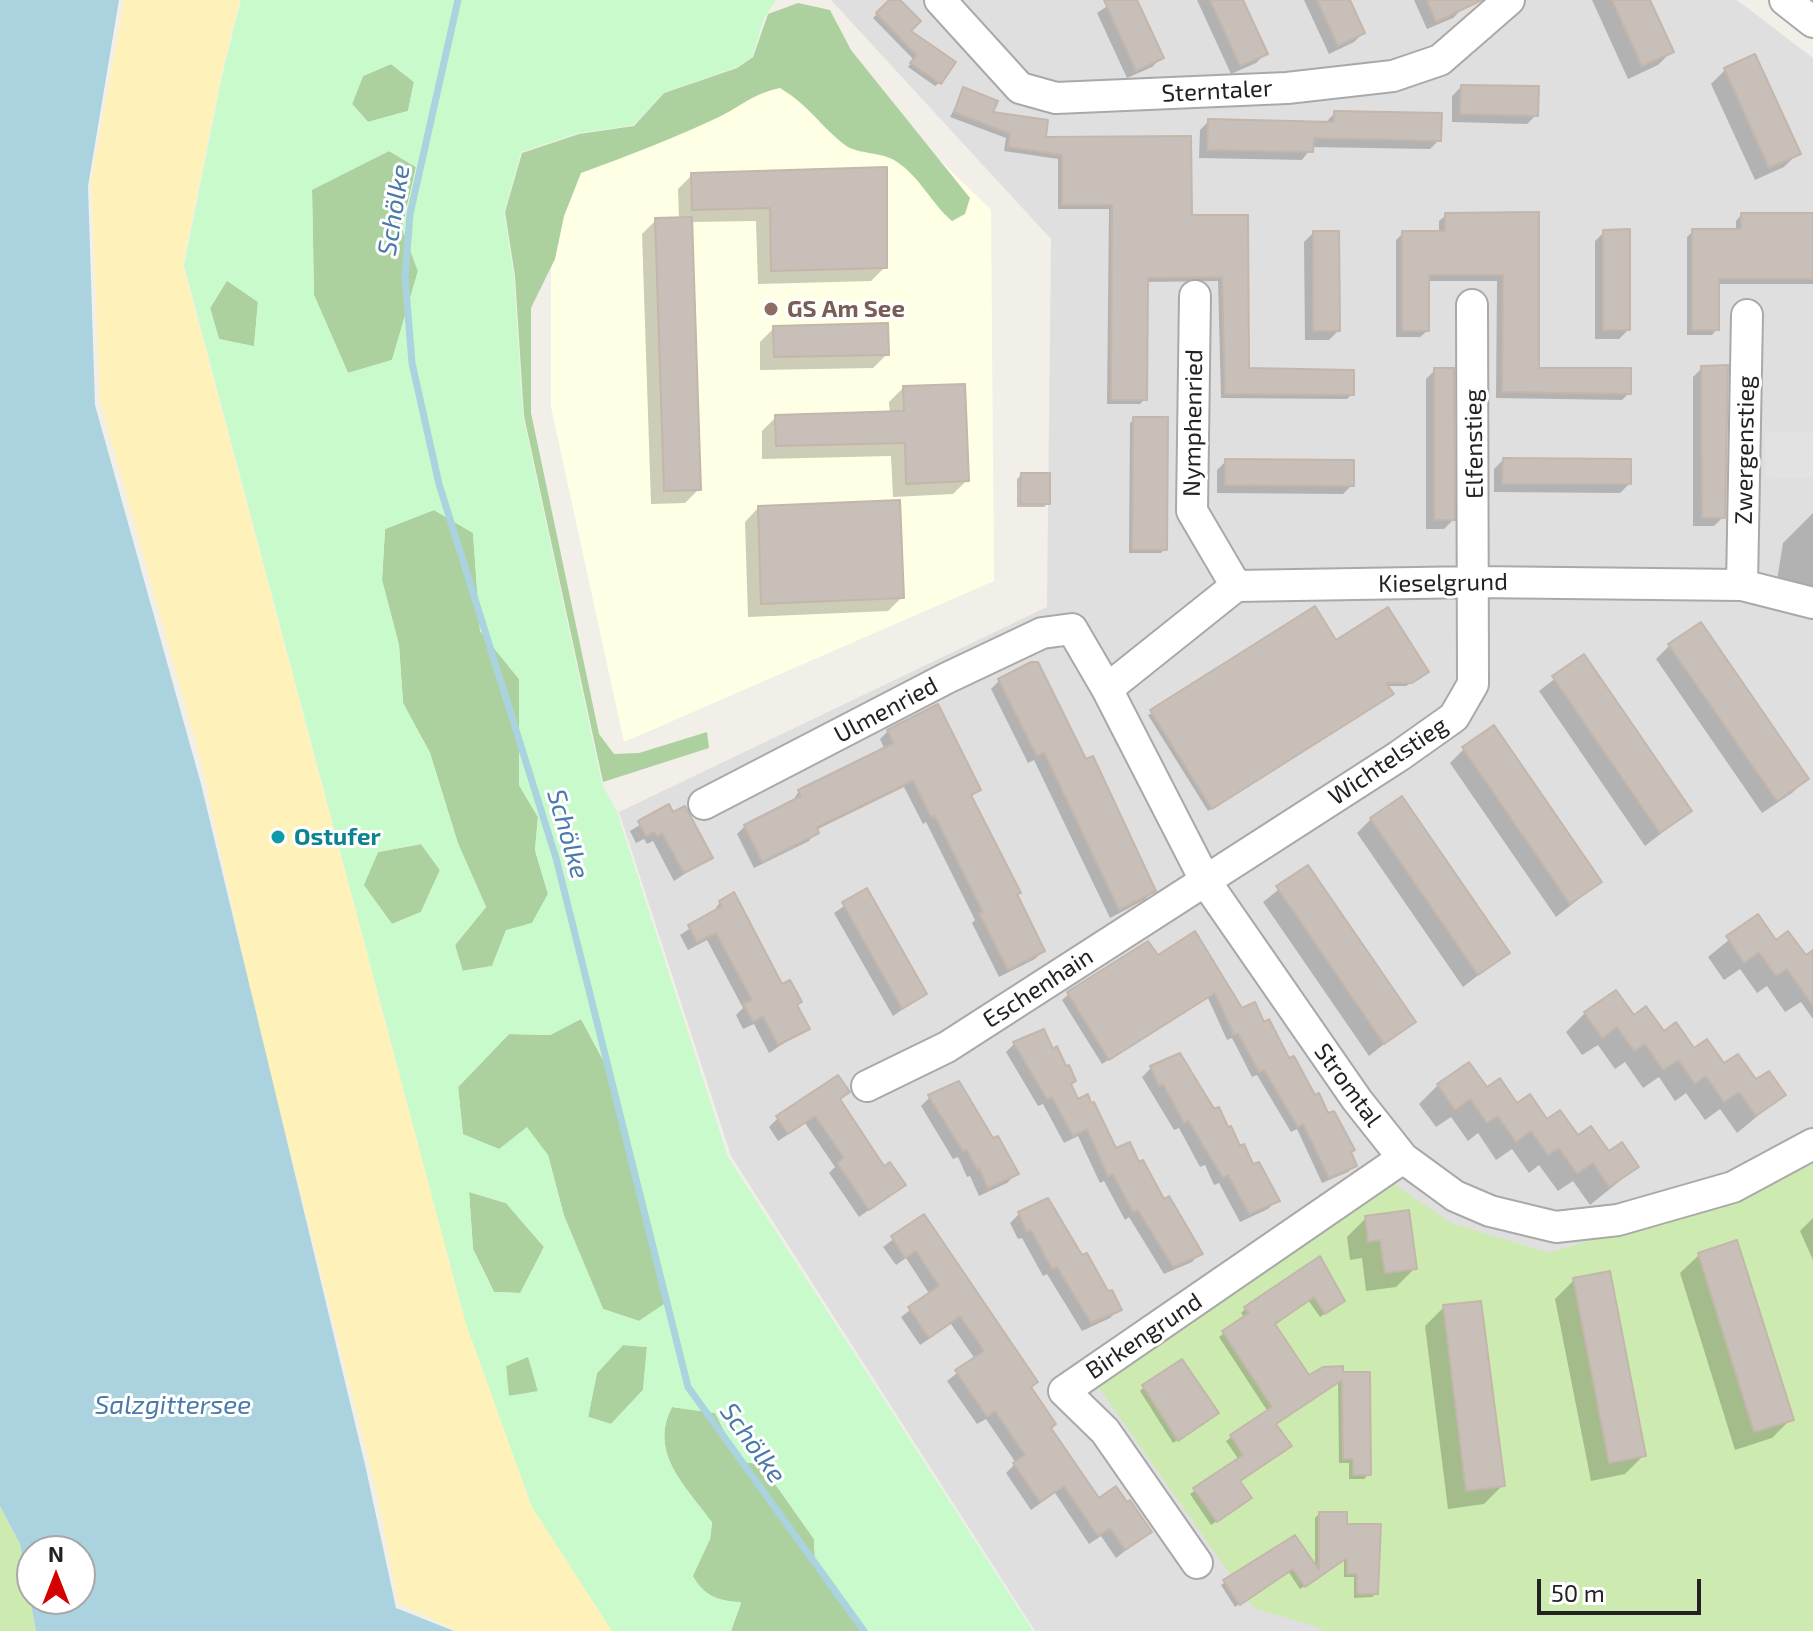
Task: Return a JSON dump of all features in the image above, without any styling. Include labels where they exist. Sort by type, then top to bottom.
[{"type":"street","name":"Sterntaler","points":[[940,0],[1020,88],[1056,98],[1287,88],[1393,76],[1440,60],[1495,16],[1509,0]]},
{"type":"street","points":[[1785,0],[1813,22]]},
{"type":"street","name":"Nymphenried","points":[[1195,296],[1192,511],[1236,586]]},
{"type":"street","name":"Elfenstieg","points":[[1472,305],[1475,582]]},
{"type":"street","name":"Zwergenstieg","points":[[1742,585],[1747,315]]},
{"type":"street","name":"Kieselgrund","points":[[1236,586],[1475,582],[1742,585],[1813,603]]},
{"type":"street","name":"Wichtelstieg","points":[[1206,882],[1454,717],[1473,684],[1475,582]]},
{"type":"street","points":[[1107,689],[1236,586]]},
{"type":"street","name":"Stromtal","points":[[1072,629],[1107,689],[1206,882],[1357,1100],[1403,1158],[1455,1196],[1490,1211],[1556,1227],[1618,1220],[1733,1187],[1813,1144]]},
{"type":"street","name":"Ulmenried","points":[[704,804],[947,678],[1042,633],[1072,629]]},
{"type":"street","name":"Eschenhain","points":[[867,1086],[947,1047],[1206,882]]},
{"type":"street","name":"Birkengrund","points":[[1197,1563],[1105,1431],[1064,1391],[1403,1158]]},
{"type":"shaded area","points":[[831,0],[1737,0],[1813,58],[1813,1631],[1035,1631],[731,1156],[619,812],[1047,607],[1051,239]]},
{"type":"shaded area","name":"GS Am See","points":[[817,40],[991,210],[994,581],[624,742],[551,407],[551,183]]},
{"type":"shaded area","points":[[1813,432],[1813,477],[1766,479],[1765,433]]},
{"type":"green space","points":[[241,0],[776,0],[764,18],[752,57],[737,67],[663,93],[634,125],[579,133],[521,152],[504,213],[514,277],[523,416],[602,784],[617,812],[728,1157],[1033,1631],[866,1631],[815,1559],[814,1539],[761,1464],[740,1462],[715,1413],[672,1407],[664,1439],[673,1468],[712,1522],[710,1539],[693,1576],[712,1596],[741,1602],[731,1631],[612,1631],[532,1507],[466,1324],[184,265],[223,72]],"holes":[[[391,64],[414,82],[408,111],[368,122],[352,104],[363,76]],[[389,151],[416,167],[402,228],[418,271],[392,360],[348,373],[314,295],[312,190]],[[227,281],[258,302],[254,346],[219,339],[210,308]],[[434,510],[473,533],[480,631],[519,679],[519,785],[538,817],[535,850],[548,894],[532,923],[506,930],[492,966],[463,971],[455,945],[486,907],[458,843],[430,753],[403,703],[399,645],[382,580],[385,529]],[[421,844],[440,870],[421,912],[392,924],[364,885],[378,852]],[[581,1019],[610,1073],[656,1260],[670,1300],[639,1321],[603,1309],[564,1216],[548,1155],[527,1127],[499,1149],[463,1134],[458,1087],[509,1034],[550,1035]],[[469,1192],[506,1203],[544,1247],[520,1293],[494,1292],[473,1249]],[[623,1345],[647,1347],[643,1390],[611,1424],[588,1417],[597,1373]],[[528,1357],[538,1391],[509,1396],[506,1366]]]},
{"type":"green space","points":[[798,3],[830,10],[851,50],[970,198],[965,214],[952,221],[905,168],[891,159],[845,145],[780,88],[685,132],[581,173],[564,216],[555,259],[531,308],[531,413],[599,734],[614,754],[639,753],[707,732],[709,748],[603,782],[524,416],[515,276],[505,212],[522,153],[579,134],[634,126],[664,93],[737,68],[753,57],[768,14]]},
{"type":"green space","points":[[391,64],[414,82],[408,111],[368,122],[352,104],[363,76]]},
{"type":"green space","points":[[389,151],[416,167],[402,228],[418,271],[392,360],[348,373],[314,295],[312,189]]},
{"type":"green space","points":[[227,280],[258,302],[254,347],[219,339],[210,308]]},
{"type":"green space","points":[[434,510],[473,533],[480,631],[519,679],[519,785],[538,817],[535,850],[548,894],[532,923],[506,931],[492,966],[462,971],[455,945],[486,907],[458,844],[430,753],[403,703],[399,645],[382,580],[385,529]]},
{"type":"green space","points":[[421,844],[440,870],[421,912],[392,924],[363,885],[378,852]]},
{"type":"green space","points":[[581,1019],[610,1073],[656,1260],[671,1300],[639,1321],[603,1309],[564,1216],[548,1155],[499,1149],[463,1135],[458,1087],[509,1034],[550,1035]]},
{"type":"green space","points":[[1813,1157],[1813,1631],[1321,1631],[1318,1627],[1254,1608],[1095,1382],[1388,1180],[1451,1223],[1549,1253],[1756,1189]]},
{"type":"green space","points":[[469,1192],[506,1203],[544,1247],[521,1293],[494,1292],[473,1249]]},
{"type":"green space","points":[[623,1345],[647,1347],[643,1390],[611,1424],[588,1417],[597,1373]]},
{"type":"green space","points":[[529,1356],[538,1392],[508,1396],[506,1366]]},
{"type":"green space","points":[[672,1407],[715,1413],[740,1462],[761,1464],[814,1539],[815,1559],[866,1631],[731,1631],[741,1603],[712,1596],[692,1576],[710,1539],[712,1523],[682,1482],[667,1454],[664,1439]]},
{"type":"green space","points":[[0,1506],[16,1536],[16,1615],[33,1615],[36,1631],[0,1631]]},
{"type":"sand","name":"Ostufer","points":[[124,0],[240,0],[222,72],[183,265],[466,1324],[532,1507],[612,1631],[457,1631],[398,1603],[376,1489],[256,1017],[201,761],[100,401],[91,182]]},
{"type":"water","name":"Salzgittersee","points":[[0,0],[119,0],[88,186],[95,405],[201,784],[366,1469],[396,1608],[454,1631],[36,1631],[33,1615],[96,1615],[96,1535],[16,1536],[0,1506]]},
{"type":"building","points":[[889,0],[900,0],[921,21],[911,31],[956,62],[941,84],[910,63],[916,55],[876,13]]},
{"type":"building","points":[[1104,0],[1137,0],[1164,58],[1136,71]]},
{"type":"building","points":[[1210,0],[1243,0],[1268,54],[1240,66]]},
{"type":"building","points":[[1317,0],[1350,0],[1365,33],[1338,46]]},
{"type":"building","points":[[1427,0],[1482,0],[1436,22]]},
{"type":"building","points":[[1612,0],[1650,0],[1674,52],[1642,66]]},
{"type":"building","points":[[1755,54],[1801,154],[1769,168],[1724,68]]},
{"type":"building","points":[[1461,85],[1539,86],[1538,116],[1460,114]]},
{"type":"building","points":[[963,87],[998,101],[993,112],[1048,120],[1046,137],[1191,136],[1192,215],[1248,215],[1249,368],[1354,370],[1354,395],[1225,394],[1222,277],[1148,278],[1147,400],[1111,400],[1112,205],[1062,205],[1062,155],[1008,147],[1010,134],[954,112]]},
{"type":"building","points":[[1334,111],[1442,113],[1441,141],[1314,138],[1313,152],[1207,150],[1208,119],[1334,122]]},
{"type":"building","points":[[887,167],[887,268],[771,271],[770,208],[692,210],[691,173]]},
{"type":"building","points":[[1539,212],[1539,368],[1631,368],[1631,394],[1502,392],[1503,275],[1429,275],[1429,331],[1402,331],[1402,231],[1445,231],[1445,213]]},
{"type":"building","points":[[1741,213],[1813,213],[1813,279],[1719,279],[1719,330],[1692,330],[1692,229],[1741,229]]},
{"type":"building","points":[[692,217],[701,490],[664,491],[655,218]]},
{"type":"building","points":[[1630,229],[1630,330],[1603,330],[1603,230]]},
{"type":"building","points":[[1313,231],[1339,231],[1340,331],[1313,331]]},
{"type":"building","points":[[888,323],[889,355],[774,357],[773,326]]},
{"type":"building","points":[[1728,365],[1725,518],[1702,518],[1701,366]]},
{"type":"building","points":[[1434,368],[1454,368],[1455,520],[1434,520]]},
{"type":"building","points":[[965,384],[969,481],[906,484],[905,443],[776,446],[775,415],[904,411],[903,386]]},
{"type":"building","points":[[1133,417],[1168,417],[1167,550],[1132,550]]},
{"type":"building","points":[[1503,458],[1631,459],[1631,484],[1502,484]]},
{"type":"building","points":[[1225,459],[1354,460],[1354,486],[1225,485]]},
{"type":"building","points":[[1021,473],[1050,473],[1050,504],[1020,504]]},
{"type":"building","points":[[900,500],[904,598],[761,604],[758,506]]},
{"type":"building","points":[[1315,606],[1336,640],[1388,607],[1429,672],[1412,683],[1386,683],[1394,694],[1212,809],[1150,710]]},
{"type":"building","points":[[1701,622],[1809,779],[1777,801],[1668,644]]},
{"type":"building","points":[[1584,654],[1692,811],[1660,833],[1552,676]]},
{"type":"building","points":[[1031,662],[1038,662],[1086,759],[1093,756],[1156,891],[1119,910],[1044,752],[1037,756],[998,679]]},
{"type":"building","points":[[938,704],[981,790],[971,795],[1021,893],[1017,894],[1045,951],[1008,970],[935,816],[931,817],[913,781],[817,827],[819,833],[762,862],[744,825],[801,796],[798,790],[894,743],[887,730]]},
{"type":"building","points":[[1494,725],[1602,882],[1570,904],[1462,747]]},
{"type":"building","points":[[1402,796],[1510,953],[1478,975],[1370,818]]},
{"type":"building","points":[[669,804],[673,812],[685,806],[713,858],[684,873],[662,833],[657,837],[654,832],[646,836],[638,821]]},
{"type":"building","points":[[1308,865],[1416,1022],[1384,1044],[1276,886]]},
{"type":"building","points":[[867,888],[927,994],[902,1009],[842,902]]},
{"type":"building","points":[[734,892],[782,984],[790,980],[802,1002],[797,1005],[810,1029],[778,1045],[763,1016],[753,1022],[743,1004],[752,1000],[716,933],[697,942],[688,925],[722,906],[719,901]]},
{"type":"building","points":[[1758,914],[1776,940],[1788,931],[1806,955],[1813,950],[1813,1006],[1787,969],[1776,976],[1759,952],[1744,963],[1726,936]]},
{"type":"building","points":[[1195,931],[1242,1008],[1255,1002],[1264,1022],[1269,1019],[1289,1058],[1294,1056],[1315,1095],[1319,1093],[1328,1113],[1334,1111],[1355,1150],[1351,1152],[1357,1166],[1329,1178],[1303,1124],[1298,1127],[1264,1070],[1259,1072],[1238,1033],[1234,1035],[1215,993],[1109,1060],[1067,992],[1148,941],[1158,955]]},
{"type":"building","points":[[1616,990],[1634,1015],[1646,1006],[1664,1031],[1676,1022],[1694,1048],[1707,1039],[1724,1063],[1738,1054],[1756,1079],[1769,1071],[1786,1095],[1756,1116],[1739,1092],[1724,1102],[1706,1076],[1695,1084],[1678,1060],[1663,1070],[1645,1044],[1634,1051],[1617,1027],[1602,1038],[1584,1012]]},
{"type":"building","points":[[1044,1029],[1053,1049],[1057,1046],[1066,1066],[1069,1065],[1076,1081],[1071,1084],[1078,1099],[1088,1094],[1116,1148],[1130,1142],[1139,1162],[1143,1160],[1164,1199],[1169,1196],[1203,1254],[1173,1267],[1138,1210],[1133,1212],[1113,1174],[1108,1176],[1087,1129],[1073,1136],[1052,1097],[1047,1099],[1013,1042]]},
{"type":"building","points":[[1180,1053],[1214,1109],[1219,1107],[1240,1146],[1244,1144],[1253,1164],[1259,1162],[1280,1201],[1249,1214],[1228,1175],[1223,1178],[1188,1120],[1184,1123],[1163,1084],[1159,1086],[1150,1066]]},
{"type":"building","points":[[1469,1062],[1487,1087],[1500,1078],[1517,1103],[1530,1094],[1547,1119],[1560,1110],[1578,1135],[1591,1126],[1609,1151],[1622,1142],[1639,1167],[1609,1187],[1593,1163],[1577,1174],[1559,1148],[1548,1155],[1531,1131],[1516,1142],[1498,1116],[1487,1123],[1470,1099],[1455,1110],[1437,1084]]},
{"type":"building","points":[[838,1075],[850,1092],[840,1099],[884,1166],[890,1162],[906,1185],[869,1210],[837,1163],[844,1158],[815,1116],[788,1134],[776,1116]]},
{"type":"building","points":[[959,1081],[993,1138],[998,1136],[1019,1174],[988,1188],[979,1168],[977,1170],[967,1150],[963,1151],[928,1095]]},
{"type":"building","points":[[1048,1198],[1082,1255],[1087,1253],[1122,1310],[1091,1323],[1057,1267],[1052,1269],[1031,1230],[1027,1232],[1018,1212]]},
{"type":"building","points":[[1409,1210],[1417,1269],[1385,1273],[1380,1240],[1368,1242],[1365,1216]]},
{"type":"building","points":[[924,1214],[1038,1382],[1031,1387],[1056,1424],[1051,1428],[1099,1498],[1116,1486],[1152,1532],[1125,1550],[1110,1528],[1098,1536],[1064,1486],[1040,1502],[1013,1463],[1025,1455],[995,1411],[987,1417],[955,1370],[984,1351],[960,1316],[929,1338],[908,1307],[939,1286],[916,1251],[905,1258],[891,1236]]},
{"type":"building","points":[[1737,1240],[1794,1420],[1754,1432],[1698,1253]]},
{"type":"building","points":[[1320,1256],[1345,1301],[1325,1314],[1314,1297],[1275,1324],[1309,1375],[1323,1367],[1343,1366],[1343,1372],[1370,1372],[1371,1475],[1353,1475],[1353,1459],[1343,1459],[1342,1380],[1276,1424],[1292,1446],[1240,1481],[1252,1498],[1217,1522],[1193,1488],[1243,1455],[1230,1435],[1272,1407],[1222,1331],[1249,1313],[1244,1307]]},
{"type":"building","points":[[1610,1271],[1646,1456],[1609,1463],[1573,1278]]},
{"type":"building","points":[[1481,1301],[1505,1486],[1466,1491],[1443,1305]]},
{"type":"building","points":[[1182,1359],[1219,1413],[1178,1441],[1142,1385]]},
{"type":"building","points":[[1319,1512],[1347,1512],[1347,1524],[1381,1524],[1378,1594],[1357,1594],[1357,1574],[1347,1574],[1347,1558],[1305,1587],[1293,1569],[1240,1605],[1223,1580],[1295,1535],[1319,1570]]},
{"type":"waterway","name":"Schölke","points":[[458,0],[410,214],[405,277],[412,363],[439,484],[556,858],[688,1387],[864,1631]]},
{"type":"place","name":"GS Am See","points":[[771,309]]},
{"type":"place","name":"Ostufer","points":[[278,837]]}]
